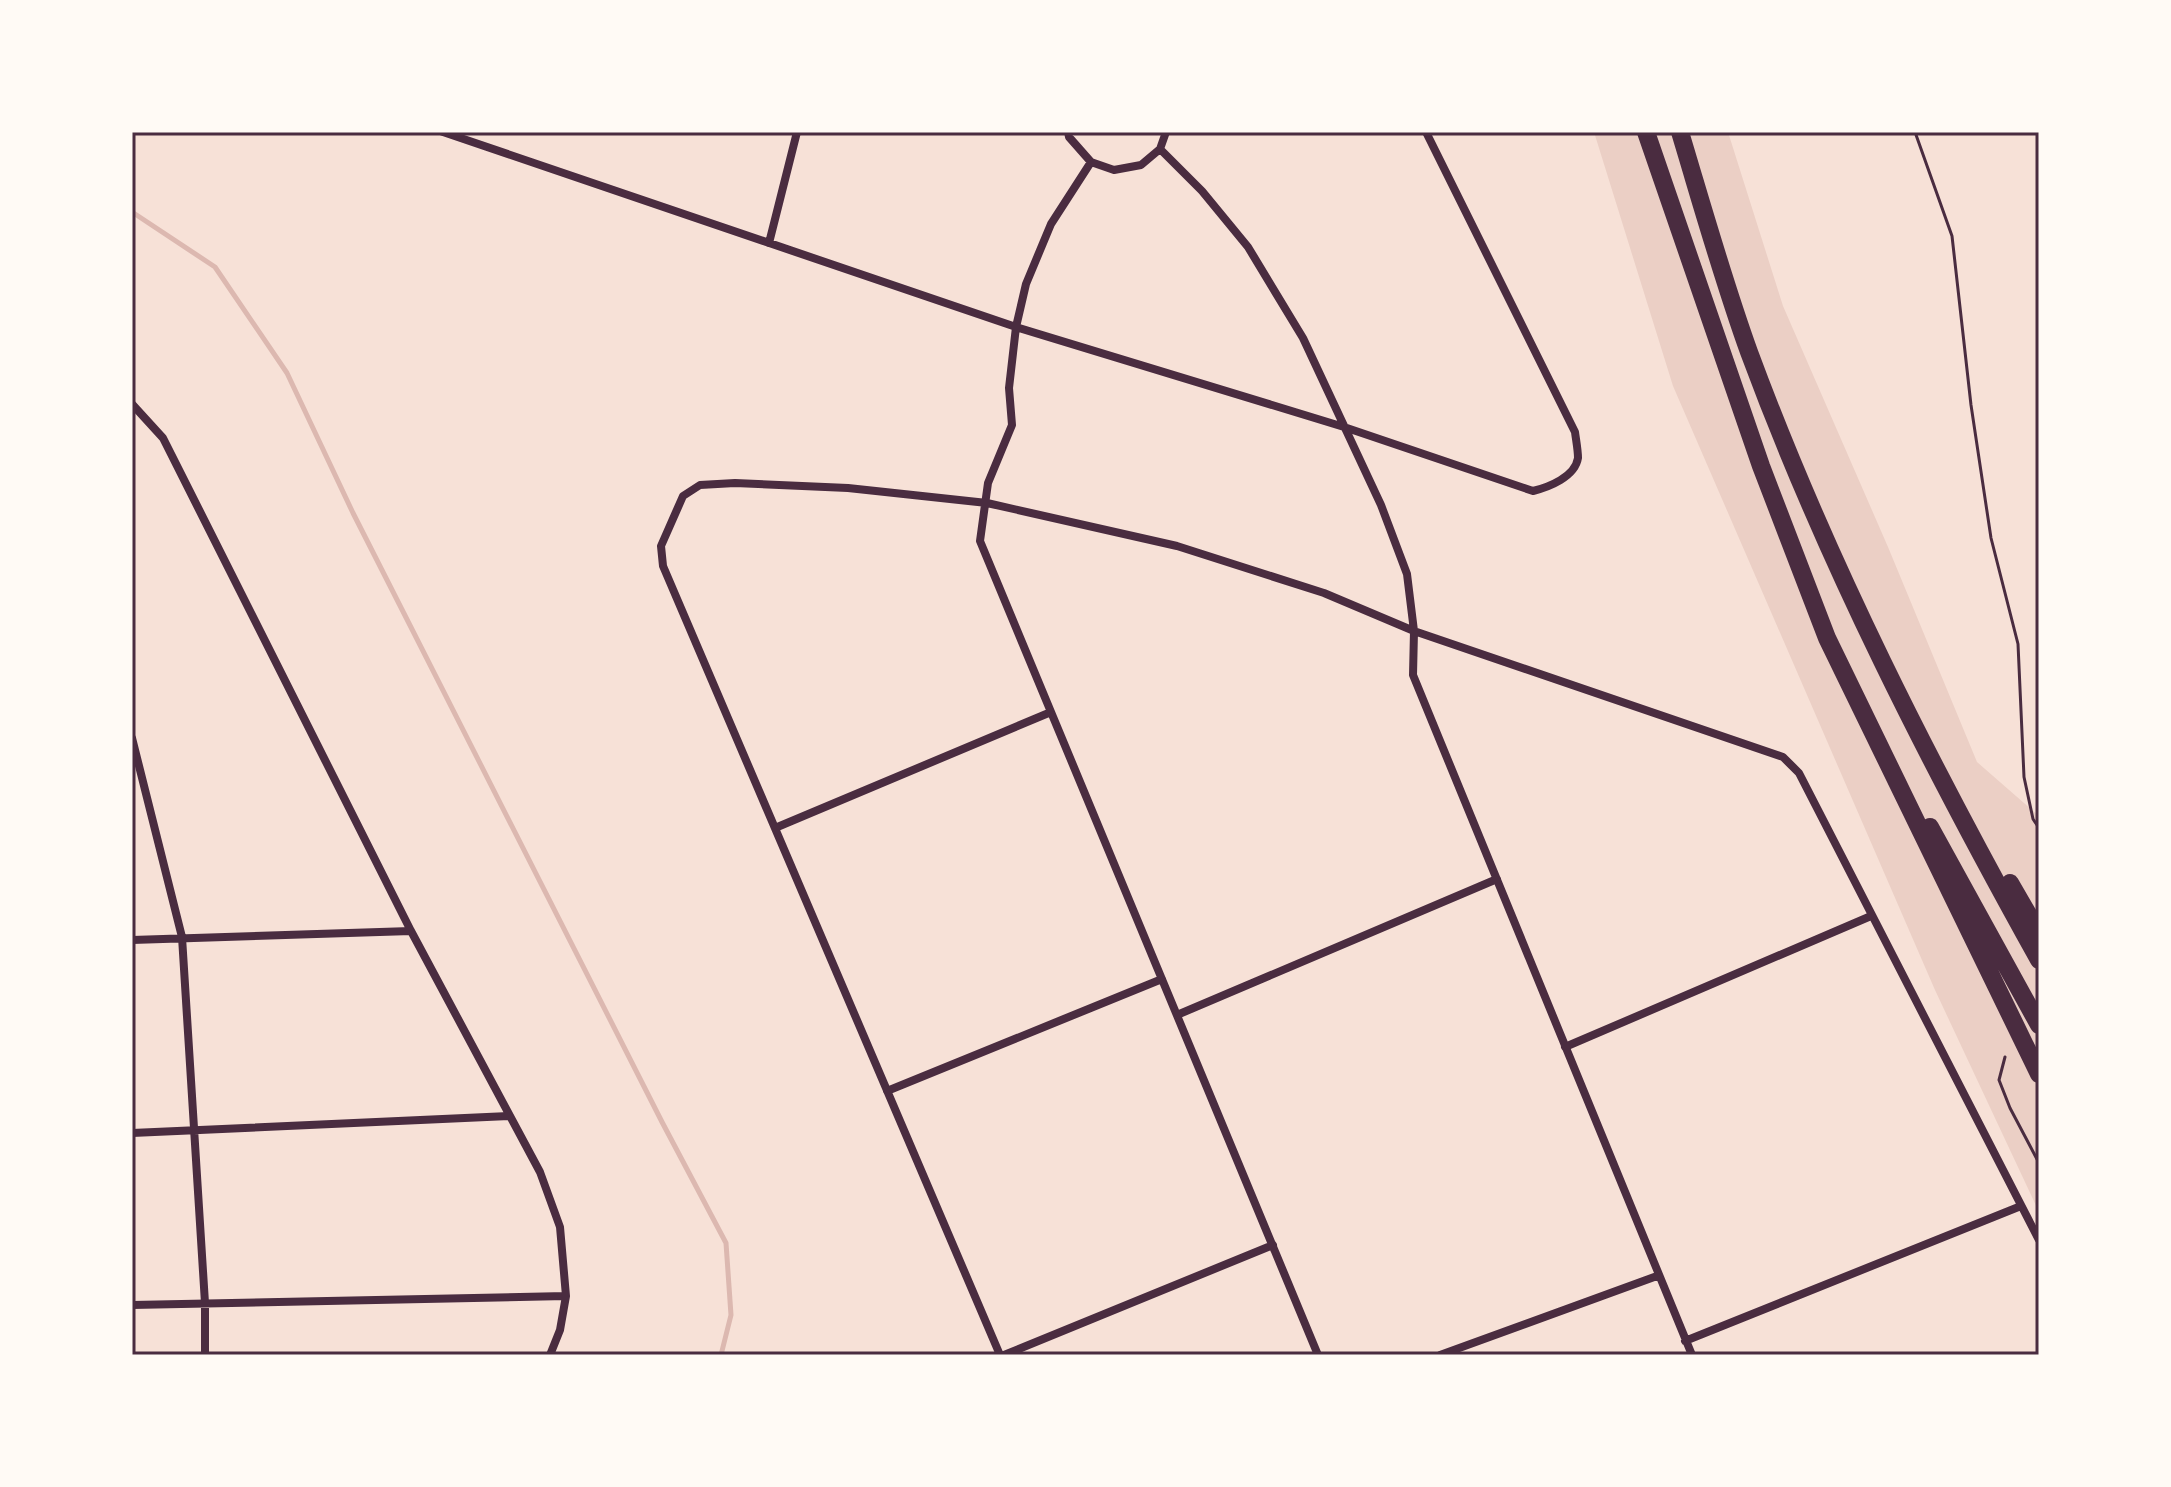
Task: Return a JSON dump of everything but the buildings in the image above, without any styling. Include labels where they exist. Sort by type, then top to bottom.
[{"type":"highway","points":[[1646,132],[1761,466],[1827,638],[2039,1074]]},
{"type":"highway","points":[[1680,132],[1749,351],[1807,497],[1878,654],[1967,829],[2039,960]]},
{"type":"highway","points":[[1761,466],[1914,799],[2039,1025]]},
{"type":"highway","points":[[1878,654],[2039,933]]},
{"type":"street","points":[[443,132],[1016,327],[1344,427],[1533,491],[1548,487],[1570,473],[1578,461],[1575,432],[1426,132]]},
{"type":"street","points":[[769,243],[797,132]]},
{"type":"street","points":[[1068,132],[1091,162],[1114,170],[1141,165],[1160,149],[1166,132]]},
{"type":"street","points":[[1160,149],[1202,191],[1248,247],[1303,338],[1381,505],[1407,574],[1414,631],[1413,675],[1692,1355]]},
{"type":"street","points":[[1091,162],[1051,224],[1026,284],[1016,327],[1009,388],[1012,425],[988,483],[980,541],[1318,1355]]},
{"type":"street","points":[[132,404],[163,438],[411,931],[540,1172],[560,1227],[566,1296],[560,1330],[550,1355]]},
{"type":"street","points":[[1273,1245],[1002,1355],[663,566],[661,546],[683,496],[700,485],[735,483],[848,488],[987,503],[1177,546],[1324,593],[1414,631],[1783,757],[1799,773],[2039,1240]]},
{"type":"street","points":[[775,828],[1051,712]]},
{"type":"street","points":[[132,738],[182,937],[205,1303],[205,1355]]},
{"type":"street","points":[[1177,1015],[1497,879]]},
{"type":"street","points":[[1565,1047],[1871,916]]},
{"type":"street","points":[[132,940],[411,931]]},
{"type":"street","points":[[887,1091],[1162,979]]},
{"type":"street","points":[[132,1133],[509,1116]]},
{"type":"street","points":[[1685,1341],[2021,1206]]},
{"type":"street","points":[[1440,1355],[1657,1276]]},
{"type":"street","points":[[132,1305],[566,1296]]},
{"type":"path","points":[[1915,132],[1952,236],[1971,405],[1991,538],[2018,644],[2024,777],[2033,819],[2039,828]]},
{"type":"path","points":[[2005,1057],[1999,1080],[2039,1163]]},
{"type":"shaded area","points":[[1594,132],[1728,132],[1783,306],[1977,762],[2039,816],[2039,1212],[1935,990],[1673,386]]},
{"type":"waterway","points":[[132,212],[215,267],[287,373],[353,513],[726,1243],[731,1315],[721,1355]]}]
